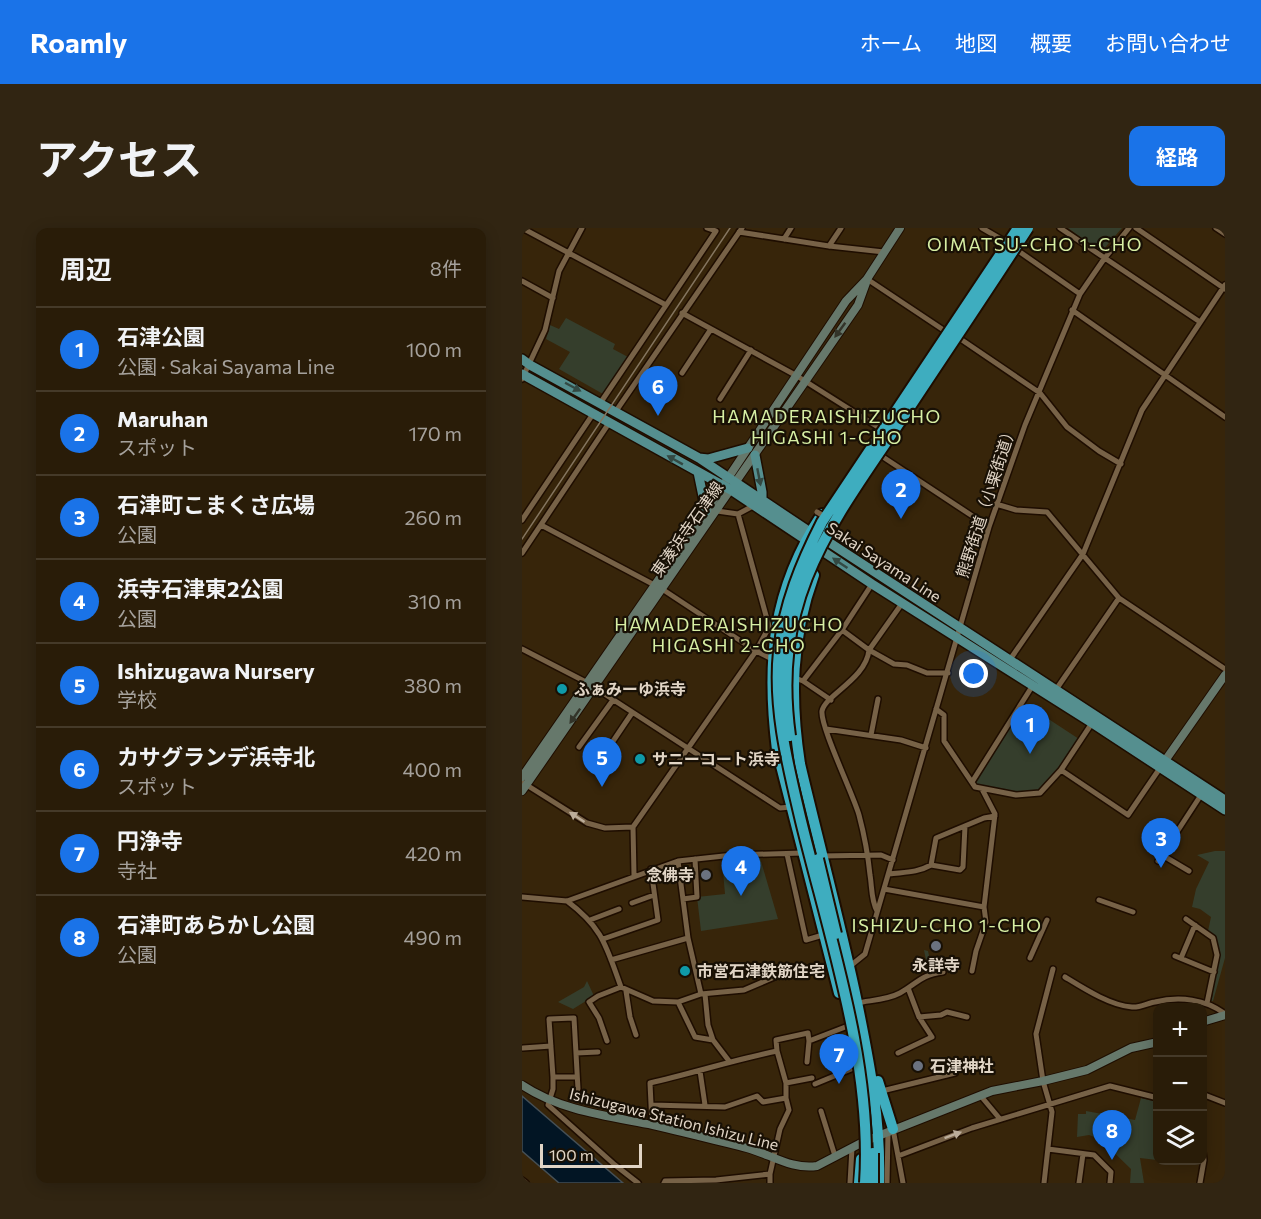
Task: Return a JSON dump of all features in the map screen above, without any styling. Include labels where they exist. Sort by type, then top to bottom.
[{"type":"highway","points":[[853,1182],[863,1142],[862,1110],[856,1067],[848,1026],[777,750],[772,714],[772,630],[784,593],[808,536],[1017,228]]},
{"type":"highway","points":[[865,1183],[865,1127],[858,1065],[784,749],[778,690],[780,641],[790,595],[822,522],[1017,228]]},
{"type":"highway","points":[[887,1133],[876,1104],[868,1052],[849,967],[800,764],[797,743],[797,633],[803,607],[825,546],[842,512],[1030,228]]},
{"type":"highway","points":[[873,1183],[870,1101],[862,1049],[791,746],[785,689],[790,630],[805,579],[830,527],[1030,228]]},
{"type":"highway","points":[[868,1052],[882,1091],[887,1133],[879,1183]]},
{"type":"main road","name":"Sakai Sayama Line","points":[[526,362],[699,458],[753,506],[825,546],[1092,723],[1225,800]]},
{"type":"main road","name":"Sakai Sayama Line","points":[[523,376],[698,472],[762,500],[808,536]]},
{"type":"main road","points":[[699,458],[708,459],[752,452],[762,500]]},
{"type":"main road","points":[[698,472],[706,511]]},
{"type":"main road","name":"Sakai Sayama Line","points":[[825,546],[872,584],[1009,661],[1163,764],[1201,795],[1225,810]]},
{"type":"street","points":[[522,228],[666,305]]},
{"type":"street","points":[[523,376],[526,362],[545,330],[559,271],[582,228]]},
{"type":"street","points":[[601,402],[716,231],[707,228]]},
{"type":"street","points":[[784,239],[791,228]]},
{"type":"street","points":[[829,246],[842,228]]},
{"type":"street","name":"東湊浜寺石津線","points":[[523,786],[595,688],[706,511],[752,452],[801,378],[846,301],[867,279],[900,228]]},
{"type":"street","points":[[982,228],[1006,242]]},
{"type":"street","points":[[1060,228],[1200,322]]},
{"type":"street","name":"熊野街道（小栗街道）","points":[[849,967],[865,954],[989,527],[1025,424],[1080,294],[1129,228]]},
{"type":"street","points":[[1009,661],[1083,554],[1142,410],[1224,287],[1136,228]]},
{"type":"street","points":[[1216,228],[1225,234]]},
{"type":"street","points":[[616,411],[740,230],[829,246],[884,252]]},
{"type":"street","points":[[1017,250],[1080,294]]},
{"type":"street","points":[[867,279],[945,331]]},
{"type":"street","points":[[522,281],[553,298]]},
{"type":"street","points":[[1072,310],[1225,417]]},
{"type":"street","points":[[682,313],[801,378],[881,429]]},
{"type":"street","points":[[682,373],[711,329]]},
{"type":"street","points":[[959,338],[1040,393],[1067,427],[1121,464]]},
{"type":"street","points":[[720,399],[751,351]]},
{"type":"street","points":[[522,520],[593,414]]},
{"type":"street","points":[[522,553],[609,423]]},
{"type":"street","points":[[880,455],[989,527]]},
{"type":"street","name":"東湊浜寺石津線","points":[[522,777],[586,682],[717,511],[729,484]]},
{"type":"street","points":[[996,504],[1016,510],[1047,512],[1119,598],[1225,669]]},
{"type":"street","points":[[717,511],[738,513],[753,506]]},
{"type":"street","points":[[817,512],[840,527]]},
{"type":"street","points":[[634,875],[633,827],[772,630],[738,513]]},
{"type":"street","points":[[540,525],[658,588],[771,660]]},
{"type":"street","points":[[831,699],[798,679],[842,630],[872,584]]},
{"type":"street","points":[[1055,691],[1119,598]]},
{"type":"street","points":[[877,911],[873,905],[867,854],[857,809],[825,729],[822,713],[824,706],[855,677],[868,657],[869,650],[903,602]]},
{"type":"street","points":[[842,630],[869,650],[894,664],[907,665],[927,673],[948,673]]},
{"type":"street","points":[[523,651],[586,682],[780,808],[791,807]]},
{"type":"street","points":[[1061,770],[1128,815],[1225,675]]},
{"type":"street","points":[[972,782],[1033,685]]},
{"type":"street","points":[[579,747],[613,699]]},
{"type":"street","points":[[872,735],[878,699]]},
{"type":"street","points":[[936,709],[944,715],[944,741],[975,787],[1016,795],[1040,793],[1061,770],[1092,723]]},
{"type":"street","points":[[599,762],[632,713]]},
{"type":"street","points":[[825,729],[901,740],[926,748]]},
{"type":"street","points":[[523,786],[587,823],[605,828],[633,827]]},
{"type":"street","points":[[972,970],[986,922],[984,907],[995,816],[982,789]]},
{"type":"street","points":[[1189,871],[1160,858],[1201,795]]},
{"type":"street","points":[[931,865],[936,838],[984,818],[995,816]]},
{"type":"street","points":[[888,874],[918,872],[931,865],[960,870],[963,867],[965,826]]},
{"type":"street","points":[[522,897],[567,901],[651,869],[678,861],[695,859],[803,853],[823,856],[881,855],[893,860]]},
{"type":"street","points":[[787,854],[806,940],[825,935]]},
{"type":"street","points":[[683,899],[697,897],[695,859]]},
{"type":"street","points":[[678,861],[688,938],[703,994],[708,1025],[713,1040],[729,1061]]},
{"type":"street","points":[[603,939],[658,920],[651,869]]},
{"type":"street","points":[[884,889],[984,907]]},
{"type":"street","points":[[632,903],[654,895]]},
{"type":"street","points":[[1099,900],[1133,912]]},
{"type":"street","points":[[567,901],[590,920],[603,939],[624,989],[636,1035]]},
{"type":"street","points":[[590,920],[619,909]]},
{"type":"street","points":[[1186,919],[1213,938],[1217,955],[1207,1003]]},
{"type":"street","points":[[1030,958],[1047,920]]},
{"type":"street","points":[[1195,925],[1178,957],[1214,972]]},
{"type":"street","points":[[611,960],[688,938]]},
{"type":"street","points":[[1044,1183],[1052,1112],[1043,1081],[1036,1034],[1053,969]]},
{"type":"street","points":[[607,1041],[589,1002],[598,996],[624,989],[653,1001],[678,1002],[703,994],[744,990],[779,975],[805,972]]},
{"type":"street","points":[[857,1003],[889,998],[921,978],[943,972]]},
{"type":"street","points":[[1065,977],[1089,992],[1133,1008],[1175,999],[1214,1005],[1225,1015]]},
{"type":"street","points":[[898,1053],[932,1037],[920,1017],[908,988]]},
{"type":"street","points":[[678,1002],[695,1037],[713,1040]]},
{"type":"street","points":[[920,1017],[941,1015],[947,1012],[967,1017]]},
{"type":"street","points":[[1207,1021],[1225,1015]]},
{"type":"street","points":[[578,1089],[574,1018],[549,1019],[553,1089],[548,1105],[638,1183]]},
{"type":"street","points":[[809,1041],[848,1026]]},
{"type":"street","points":[[770,1183],[780,1129],[789,1110],[786,1083],[776,1040],[808,1033],[807,1062]]},
{"type":"street","name":"Ishizugawa Station Ishizu Line","points":[[522,1085],[549,1100],[594,1114],[754,1149],[805,1167],[817,1166],[863,1142],[980,1095],[1088,1070],[1131,1048],[1153,1043]]},
{"type":"street","points":[[523,1048],[551,1047]]},
{"type":"street","points":[[652,1125],[650,1083],[700,1071],[729,1061],[777,1051]]},
{"type":"street","points":[[576,1053],[598,1052]]},
{"type":"street","points":[[786,1083],[814,1081],[856,1067]]},
{"type":"street","points":[[700,1071],[705,1105]]},
{"type":"street","points":[[882,1091],[955,1073]]},
{"type":"street","points":[[553,1077],[578,1077]]},
{"type":"street","points":[[898,1155],[1000,1119],[1110,1086],[1153,1097]]},
{"type":"street","points":[[980,1095],[1000,1119]]},
{"type":"street","points":[[652,1105],[725,1107],[758,1096],[763,1102],[786,1098]]},
{"type":"street","points":[[1207,1096],[1225,1103]]},
{"type":"street","points":[[821,1111],[835,1156]]},
{"type":"street","points":[[887,1133],[887,1183]]},
{"type":"street","points":[[887,1133],[887,1152]]},
{"type":"street","points":[[887,1133],[898,1155],[903,1183]]},
{"type":"street","points":[[843,1183],[853,1182],[852,1148]]},
{"type":"street","points":[[1048,1149],[1094,1155],[1112,1172],[1110,1183]]},
{"type":"street","points":[[1079,1183],[1083,1154]]},
{"type":"street","points":[[1200,1183],[1203,1165]]},
{"type":"street","points":[[664,1183],[665,1181],[716,1180],[770,1174]]},
{"type":"street","points":[[522,1179],[526,1183]]},
{"type":"green space","points":[[1068,228],[1122,228],[1102,251],[1099,251]]},
{"type":"green space","points":[[566,318],[615,344],[613,349],[628,357],[603,394],[559,369],[570,352],[546,339],[550,325],[559,329]]},
{"type":"green space","points":[[1024,703],[1079,739],[1059,770],[1039,791],[1016,793],[976,785],[974,781]]},
{"type":"green space","points":[[1225,851],[1225,958],[1213,1001],[1211,1001],[1213,994],[1211,988],[1219,956],[1216,937],[1208,931],[1211,917],[1200,909],[1192,907],[1196,889],[1209,862],[1197,855]]},
{"type":"green space","points":[[760,858],[778,919],[701,931],[697,897],[725,894],[722,860]]},
{"type":"green space","points":[[924,950],[928,951],[930,960],[953,958],[954,968],[931,972],[928,970]]},
{"type":"green space","points":[[587,981],[594,996],[573,1009],[558,1002],[584,987]]},
{"type":"green space","points":[[1141,1098],[1153,1101],[1153,1160],[1140,1158],[1144,1183],[1130,1183],[1131,1169],[1100,1139],[1089,1135],[1077,1137],[1078,1114],[1086,1114],[1086,1111],[1135,1120]]},
{"type":"water","points":[[522,1096],[623,1183],[559,1183],[522,1151]]},
{"type":"tram line","points":[[522,539],[730,228]]},
{"type":"place","name":"カサグランデ浜寺北","points":[[658,416]]},
{"type":"place","name":"Maruhan","points":[[901,519]]},
{"type":"place","name":"ふぁみーゆ浜寺","points":[[562,689]]},
{"type":"place","name":"石津公園","points":[[1030,754]]},
{"type":"place","name":"サニーコート浜寺","points":[[640,759]]},
{"type":"place","name":"Ishizugawa Nursery","points":[[602,787]]},
{"type":"place","name":"石津町こまくさ広場","points":[[1161,868]]},
{"type":"place","name":"念佛寺","points":[[706,875]]},
{"type":"place","name":"浜寺石津東2公園","points":[[741,896]]},
{"type":"place","name":"永詳寺","points":[[936,946]]},
{"type":"place","name":"市営石津鉄筋住宅","points":[[685,971]]},
{"type":"place","name":"石津神社","points":[[918,1066]]},
{"type":"place","name":"円浄寺","points":[[839,1084]]},
{"type":"place","name":"石津町あらかし公園","points":[[1112,1160]]},
{"type":"district","name":"OIMATSU-CHO 1-CHO","points":[[1035,245]]},
{"type":"district","name":"HAMADERAISHIZUCHO HIGASHI 1-CHO","points":[[827,427]]},
{"type":"district","name":"HAMADERAISHIZUCHO HIGASHI 2-CHO","points":[[729,635]]},
{"type":"district","name":"ISHIZU-CHO 1-CHO","points":[[947,926]]}]
